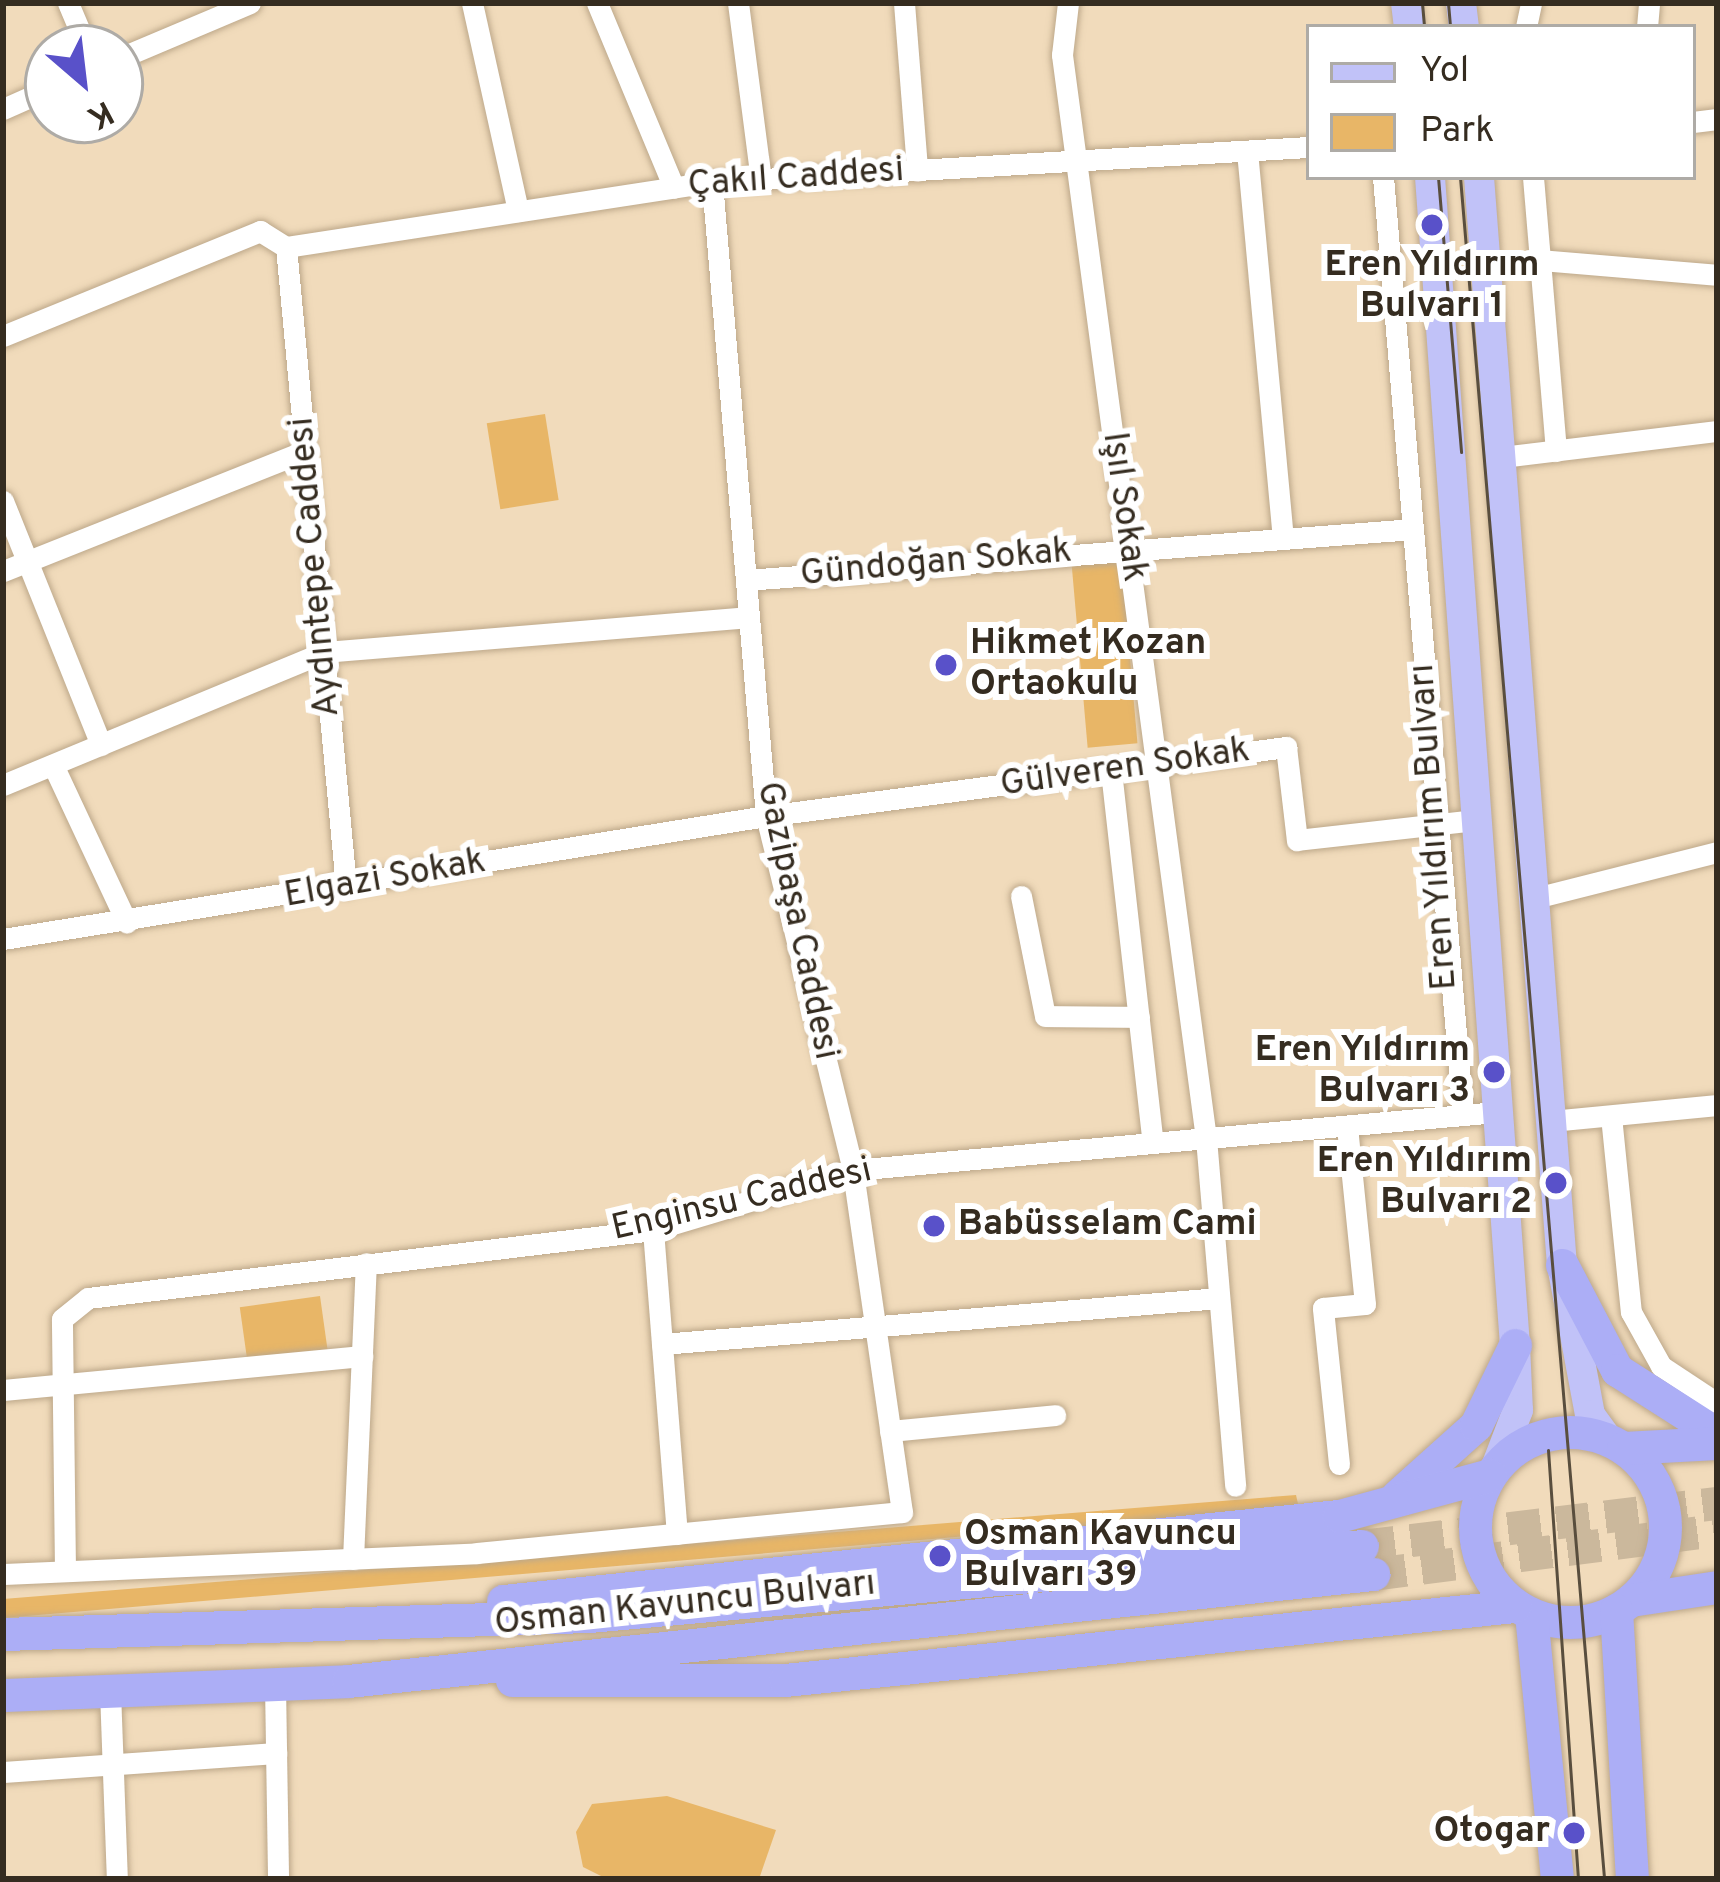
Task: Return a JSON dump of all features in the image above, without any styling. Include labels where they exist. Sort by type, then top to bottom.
[{"type":"highway","points":[[1562,1265],[1617,1370],[1717,1434]]},
{"type":"highway","points":[[1372,1511],[1463,1442],[1515,1345]]},
{"type":"highway","points":[[347,1625],[565,1592],[1372,1511],[1493,1471],[1546,1434],[1616,1444],[1717,1443]]},
{"type":"highway","points":[[1616,1444],[1648,1473],[1665,1522],[1660,1557],[1624,1605],[1632,1879]]},
{"type":"highway","points":[[1493,1471],[1476,1549],[1523,1610],[1557,1879]]},
{"type":"highway","name":"Osman Kavuncu Bulvarı","points":[[3,1634],[589,1616],[1368,1560],[348,1681],[3,1696]]},
{"type":"highway","points":[[348,1681],[785,1680],[1523,1610],[1563,1624],[1624,1605],[1717,1587]]},
{"type":"main road","name":"Eren Yıldırım Bulvarı","points":[[1430,180],[1515,1345],[1518,1410],[1493,1471]]},
{"type":"main road","points":[[1479,180],[1562,1265],[1590,1414],[1616,1444]]},
{"type":"street","points":[[144,48],[250,3]]},
{"type":"street","points":[[472,3],[518,211]]},
{"type":"street","points":[[597,3],[674,188]]},
{"type":"street","points":[[738,3],[760,179]]},
{"type":"street","points":[[904,3],[916,170]]},
{"type":"street","name":"Işıl Sokak","points":[[1068,3],[1062,55],[1205,1138],[1235,1486]]},
{"type":"street","name":"Çakıl Caddesi","points":[[3,336],[260,231],[286,247],[712,182],[1306,147]]},
{"type":"street","points":[[1247,151],[1283,537]]},
{"type":"street","points":[[1383,180],[1462,1115]]},
{"type":"street","points":[[1533,180],[1556,451]]},
{"type":"street","name":"Gazipaşa Caddesi","points":[[677,1534],[902,1512],[854,1170],[766,815],[712,182]]},
{"type":"street","name":"Aydıntepe Caddesi","points":[[286,247],[346,886]]},
{"type":"street","points":[[1540,260],[1717,275]]},
{"type":"street","points":[[1502,457],[1717,431]]},
{"type":"street","points":[[3,572],[305,451]]},
{"type":"street","points":[[3,501],[100,745]]},
{"type":"street","name":"Gündoğan Sokak","points":[[746,580],[1413,529]]},
{"type":"street","points":[[3,785],[324,652],[749,617]]},
{"type":"street","name":"Gülveren Sokak","points":[[766,815],[1286,747],[1297,840],[1474,820]]},
{"type":"street","points":[[53,765],[127,923]]},
{"type":"street","points":[[1111,771],[1153,1143]]},
{"type":"street","name":"Elgazi Sokak","points":[[3,939],[127,923],[766,815]]},
{"type":"street","points":[[1535,898],[1717,852]]},
{"type":"street","points":[[1021,896],[1046,1016],[1139,1017]]},
{"type":"street","points":[[1551,1121],[1717,1105]]},
{"type":"street","name":"Enginsu Caddesi","points":[[65,1571],[59,1385],[62,1319],[88,1298],[653,1230],[854,1170],[1497,1112]]},
{"type":"street","points":[[1611,1115],[1630,1312],[1661,1366],[1717,1403]]},
{"type":"street","points":[[1339,1464],[1323,1308],[1365,1304],[1347,1126]]},
{"type":"street","points":[[3,1574],[353,1559],[677,1534],[653,1230]]},
{"type":"street","points":[[353,1559],[366,1263]]},
{"type":"street","points":[[662,1344],[876,1330],[1219,1298]]},
{"type":"street","points":[[3,1390],[362,1356]]},
{"type":"street","points":[[890,1431],[1055,1415]]},
{"type":"street","points":[[275,1684],[278,1879]]},
{"type":"street","points":[[110,1691],[117,1879]]},
{"type":"street","points":[[3,1772],[276,1753]]},
{"type":"green space","points":[[545,414],[559,500],[500,509],[487,423]]},
{"type":"green space","points":[[1121,555],[1137,743],[1088,748],[1071,559]]},
{"type":"green space","points":[[320,1296],[328,1350],[247,1362],[240,1307]]},
{"type":"green space","points":[[1296,1495],[1299,1508],[3,1618],[3,1599]]},
{"type":"green space","points":[[667,1796],[776,1830],[759,1879],[607,1879],[583,1867],[576,1832],[592,1804]]},
{"type":"tunnel","points":[[1362,1546],[1717,1503]]},
{"type":"tunnel","points":[[1373,1574],[1717,1530]]},
{"type":"tram line","points":[[1422,3],[1424,24]]},
{"type":"tram line","points":[[1448,3],[1450,24]]},
{"type":"tram line","points":[[1438,180],[1461,452]]},
{"type":"tram line","points":[[1460,180],[1604,1879]]},
{"type":"tram line","points":[[1548,1450],[1578,1879]]},
{"type":"place","name":"Eren Yıldırım Bulvarı 1","points":[[1432,225]]},
{"type":"place","name":"Hikmet Kozan Ortaokulu","points":[[946,665]]},
{"type":"place","name":"Eren Yıldırım Bulvarı 3","points":[[1494,1072]]},
{"type":"place","name":"Eren Yıldırım Bulvarı 2","points":[[1556,1183]]},
{"type":"place","name":"Babüsselam Cami","points":[[934,1226]]},
{"type":"place","name":"Osman Kavuncu Bulvarı 39","points":[[940,1556]]},
{"type":"place","name":"Otogar","points":[[1574,1833]]}]
